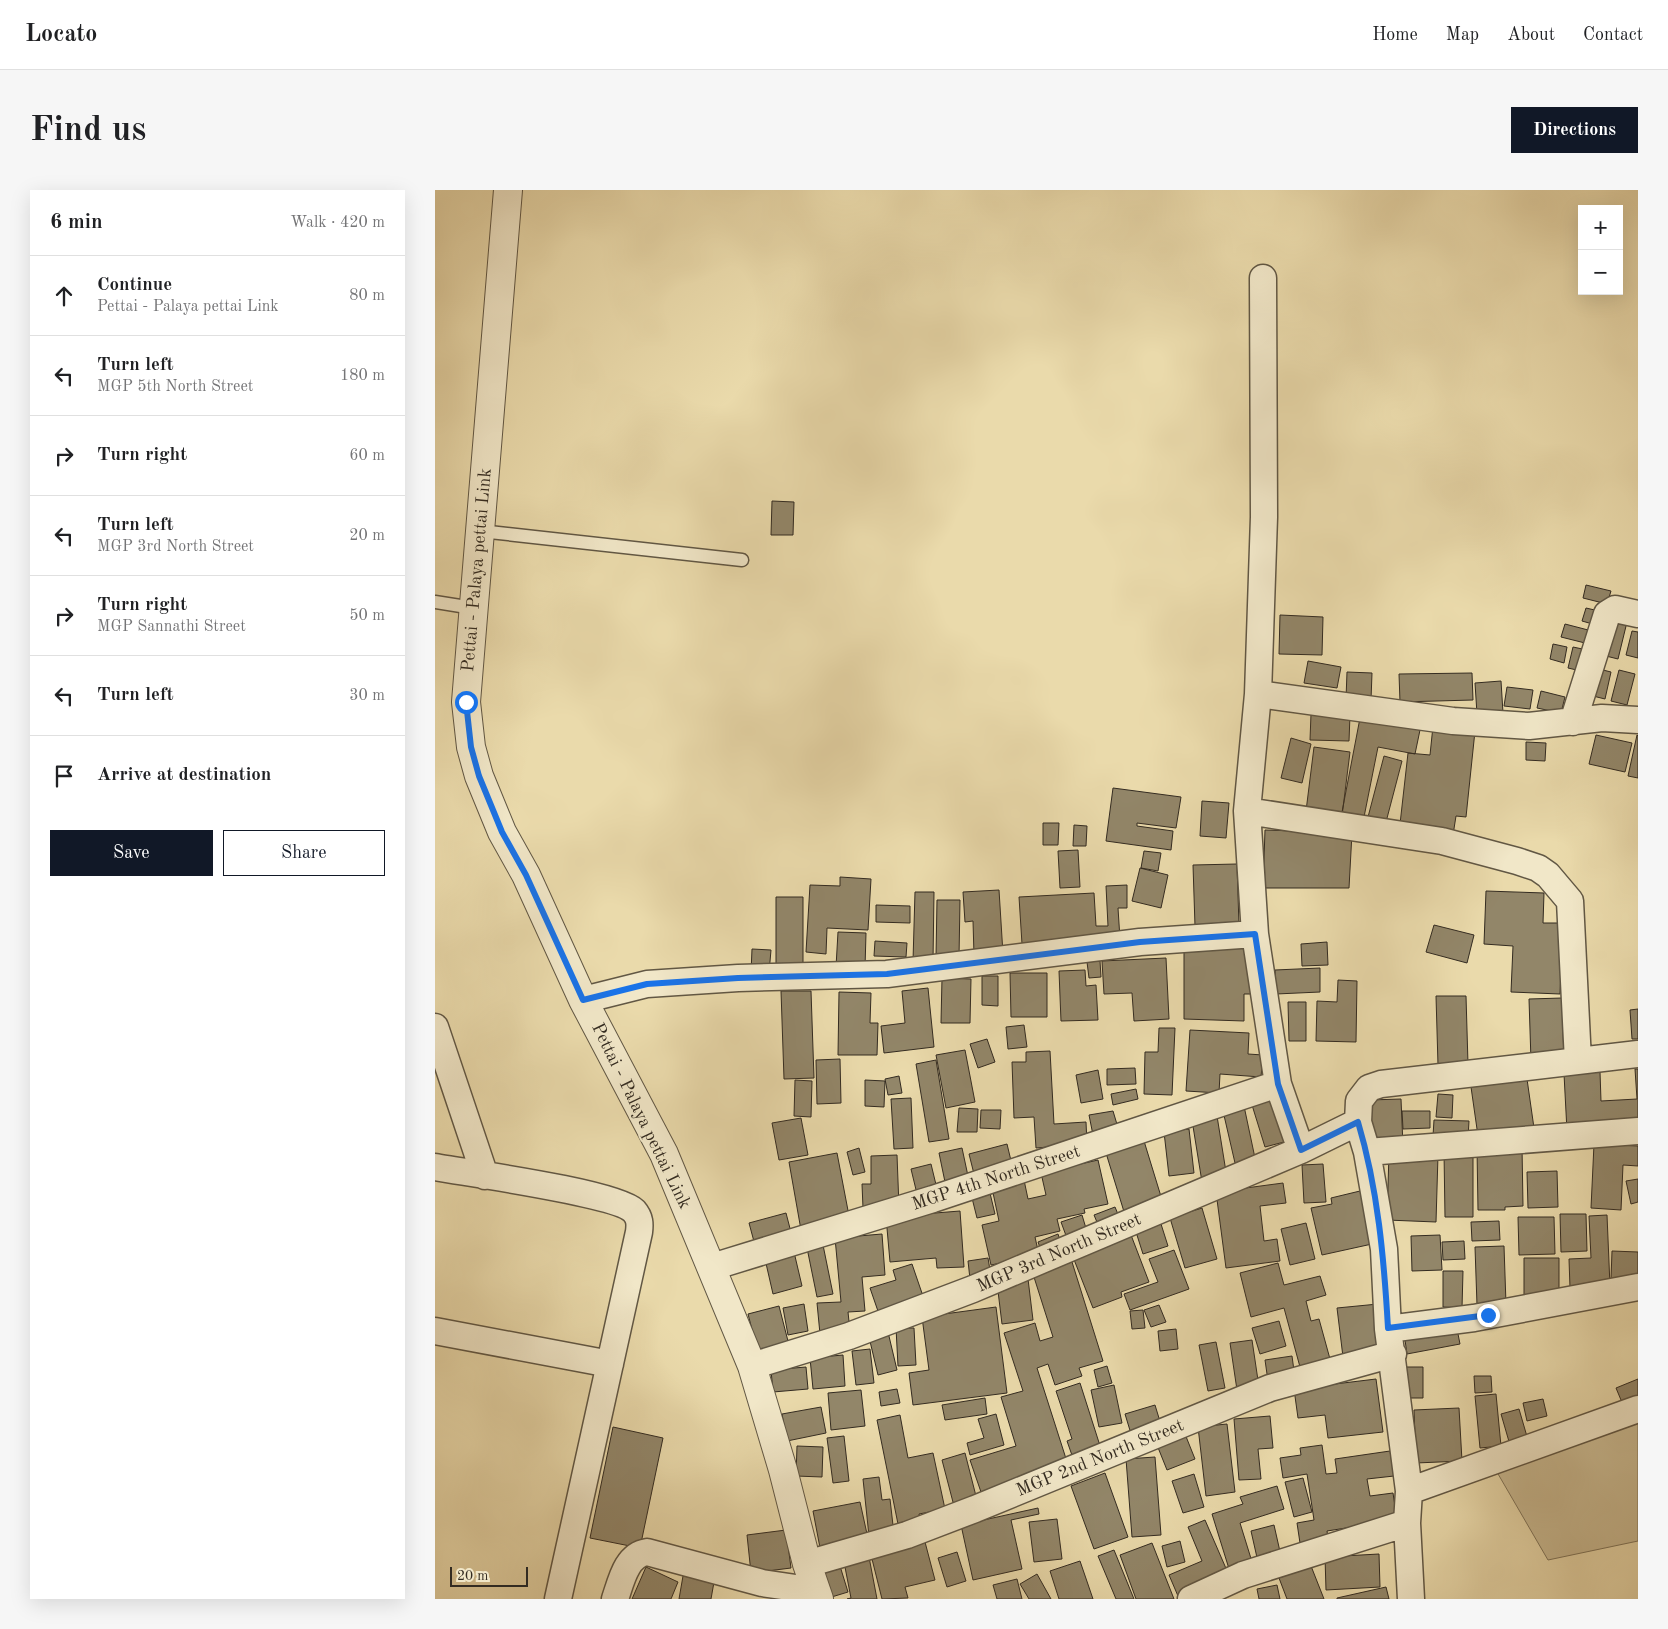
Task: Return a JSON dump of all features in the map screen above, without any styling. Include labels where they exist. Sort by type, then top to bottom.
[{"type":"street","name":"Pettai - Palaya pettai Link","points":[[509,190],[466,702],[471,747],[479,776],[502,832],[526,875],[583,1000],[663,1154],[752,1366],[817,1595]]},
{"type":"street","points":[[1263,278],[1264,517],[1258,694],[1247,811],[1255,934],[1278,1084],[1301,1150]]},
{"type":"street","points":[[1573,722],[1607,614],[1615,609],[1638,614]]},
{"type":"street","points":[[1258,694],[1453,721],[1529,726],[1602,718],[1638,720]]},
{"type":"street","points":[[1247,811],[1442,841],[1517,861],[1538,868],[1548,875],[1570,901],[1578,1061]]},
{"type":"street","points":[[583,1000],[647,984],[738,978],[887,974],[1140,942],[1255,934]]},
{"type":"street","points":[[435,1027],[485,1176]]},
{"type":"street","points":[[1411,1599],[1407,1523],[1409,1491],[1393,1354],[1388,1328],[1384,1249],[1367,1152],[1358,1122],[1359,1101],[1369,1088],[1381,1084],[1638,1054]]},
{"type":"street","name":"MGP 4th North Street","points":[[711,1267],[933,1200],[1278,1084]]},
{"type":"street","name":"MGP 3rd North Street","points":[[752,1366],[849,1336],[973,1289],[1301,1150],[1358,1122]]},
{"type":"street","points":[[1367,1152],[1638,1131]]},
{"type":"street","points":[[435,1167],[605,1199],[633,1210],[640,1219],[639,1232],[559,1599]]},
{"type":"street","points":[[1388,1328],[1474,1318],[1638,1287]]},
{"type":"street","points":[[435,1331],[610,1364]]},
{"type":"street","name":"MGP 2nd North Street","points":[[807,1564],[907,1534],[975,1509],[1270,1388],[1393,1354]]},
{"type":"street","points":[[1409,1491],[1638,1409]]},
{"type":"street","points":[[1191,1599],[1243,1575],[1407,1523]]},
{"type":"street","points":[[615,1599],[632,1558],[638,1553],[647,1552],[762,1583],[817,1595]]},
{"type":"lane","points":[[480,531],[742,560]]},
{"type":"lane","points":[[435,602],[473,608]]},
{"type":"shaded area","points":[[1638,1416],[1638,1541],[1548,1560],[1494,1467]]},
{"type":"building","points":[[772,501],[794,502],[793,535],[771,535]]},
{"type":"building","points":[[1586,585],[1611,591],[1607,604],[1583,598]]},
{"type":"building","points":[[1586,608],[1599,611],[1596,625],[1582,621]]},
{"type":"building","points":[[1280,615],[1323,617],[1322,655],[1279,654]]},
{"type":"building","points":[[1611,618],[1627,622],[1618,659],[1602,655]]},
{"type":"building","points":[[1565,624],[1592,631],[1589,644],[1561,637]]},
{"type":"building","points":[[1632,631],[1638,632],[1638,658],[1626,655]]},
{"type":"building","points":[[1553,644],[1567,647],[1564,663],[1550,659]]},
{"type":"building","points":[[1573,647],[1587,650],[1581,671],[1568,668]]},
{"type":"building","points":[[1308,661],[1341,667],[1337,688],[1304,683]]},
{"type":"building","points":[[1595,668],[1611,672],[1605,699],[1589,695]]},
{"type":"building","points":[[1619,670],[1635,674],[1627,705],[1611,701]]},
{"type":"building","points":[[1347,672],[1372,673],[1371,700],[1346,699]]},
{"type":"building","points":[[1472,673],[1473,700],[1400,702],[1399,674]]},
{"type":"building","points":[[1501,681],[1503,713],[1477,714],[1475,683]]},
{"type":"building","points":[[1507,687],[1533,690],[1530,709],[1504,706]]},
{"type":"building","points":[[1541,691],[1565,697],[1561,713],[1537,708]]},
{"type":"building","points":[[1311,714],[1350,715],[1349,741],[1310,740]]},
{"type":"building","points":[[1360,718],[1420,730],[1415,754],[1378,747],[1364,817],[1342,812]]},
{"type":"building","points":[[1433,726],[1475,731],[1466,817],[1456,816],[1453,835],[1400,824],[1408,753],[1430,755]]},
{"type":"building","points":[[1596,735],[1632,743],[1625,772],[1589,764]]},
{"type":"building","points":[[1638,736],[1638,778],[1628,776]]},
{"type":"building","points":[[1291,738],[1311,744],[1302,783],[1281,778]]},
{"type":"building","points":[[1526,742],[1546,743],[1545,761],[1526,760]]},
{"type":"building","points":[[1314,747],[1350,752],[1342,816],[1306,811]]},
{"type":"building","points":[[1384,756],[1402,761],[1386,822],[1368,817]]},
{"type":"building","points":[[1113,788],[1181,797],[1176,828],[1137,823],[1137,826],[1173,831],[1171,850],[1106,841]]},
{"type":"building","points":[[1202,801],[1229,803],[1226,838],[1200,836]]},
{"type":"building","points":[[1043,823],[1059,823],[1058,845],[1043,845]]},
{"type":"building","points":[[1074,825],[1087,826],[1086,846],[1073,846]]},
{"type":"building","points":[[1265,830],[1352,833],[1349,888],[1263,888]]},
{"type":"building","points":[[1078,850],[1080,887],[1060,888],[1058,851]]},
{"type":"building","points":[[1144,851],[1161,853],[1158,871],[1141,868]]},
{"type":"building","points":[[1237,864],[1239,925],[1195,926],[1193,865]]},
{"type":"building","points":[[1140,868],[1168,875],[1161,908],[1132,901]]},
{"type":"building","points":[[840,877],[871,879],[868,930],[827,928],[826,954],[806,952],[810,885],[840,886]]},
{"type":"building","points":[[1127,885],[1127,908],[1118,908],[1120,939],[1022,944],[1019,897],[1094,893],[1096,926],[1108,926],[1106,886]]},
{"type":"building","points":[[999,890],[1003,954],[974,955],[973,921],[965,922],[963,892]]},
{"type":"building","points":[[1486,891],[1544,893],[1543,923],[1563,923],[1560,994],[1511,992],[1513,946],[1484,944]]},
{"type":"building","points":[[915,892],[934,892],[933,961],[913,961]]},
{"type":"building","points":[[776,897],[803,897],[803,970],[776,970]]},
{"type":"building","points":[[937,900],[960,900],[959,957],[936,957]]},
{"type":"building","points":[[876,905],[910,906],[910,923],[876,922]]},
{"type":"building","points":[[1434,925],[1474,935],[1467,963],[1426,952]]},
{"type":"building","points":[[838,932],[866,933],[865,968],[836,967]]},
{"type":"building","points":[[875,941],[907,943],[906,957],[874,956]]},
{"type":"building","points":[[1327,942],[1328,965],[1302,966],[1301,944]]},
{"type":"building","points":[[1184,946],[1253,946],[1253,994],[1244,994],[1244,1021],[1184,1019]]},
{"type":"building","points":[[752,949],[771,950],[769,973],[751,973]]},
{"type":"building","points":[[1166,958],[1169,1019],[1134,1021],[1132,993],[1104,994],[1102,961]]},
{"type":"building","points":[[1100,961],[1101,977],[1089,978],[1087,962]]},
{"type":"building","points":[[1320,968],[1320,992],[1276,994],[1275,970]]},
{"type":"building","points":[[1085,970],[1086,986],[1096,985],[1098,1020],[1061,1021],[1059,971]]},
{"type":"building","points":[[1010,973],[1047,973],[1047,1017],[1011,1017]]},
{"type":"building","points":[[982,976],[998,976],[998,1006],[982,1005]]},
{"type":"building","points":[[942,978],[971,979],[970,1023],[941,1023]]},
{"type":"building","points":[[1338,980],[1357,981],[1356,1042],[1316,1041],[1317,1001],[1337,1002]]},
{"type":"building","points":[[928,988],[934,1047],[884,1053],[881,1026],[905,1023],[902,991]]},
{"type":"building","points":[[781,991],[811,991],[814,1078],[784,1079]]},
{"type":"building","points":[[839,992],[871,993],[870,1023],[878,1023],[877,1055],[838,1055]]},
{"type":"building","points":[[1436,996],[1466,996],[1468,1064],[1438,1065]]},
{"type":"building","points":[[1562,998],[1564,1060],[1531,1061],[1529,999]]},
{"type":"building","points":[[1288,1002],[1306,1002],[1306,1041],[1289,1041]]},
{"type":"building","points":[[1638,1009],[1638,1039],[1632,1039],[1630,1010]]},
{"type":"building","points":[[1024,1025],[1027,1047],[1008,1049],[1006,1027]]},
{"type":"building","points":[[1159,1028],[1175,1028],[1172,1095],[1144,1094],[1145,1052],[1158,1052]]},
{"type":"building","points":[[1190,1030],[1249,1033],[1248,1054],[1263,1055],[1261,1077],[1220,1074],[1219,1093],[1186,1091]]},
{"type":"building","points":[[987,1039],[995,1062],[978,1068],[970,1044]]},
{"type":"building","points":[[965,1050],[975,1102],[946,1108],[936,1055]]},
{"type":"building","points":[[1050,1051],[1054,1124],[1086,1122],[1087,1144],[1036,1148],[1034,1117],[1014,1118],[1012,1062],[1026,1062],[1026,1052]]},
{"type":"building","points":[[840,1059],[841,1103],[817,1104],[816,1060]]},
{"type":"building","points":[[936,1060],[949,1139],[929,1142],[916,1064]]},
{"type":"building","points":[[1135,1068],[1136,1084],[1107,1085],[1107,1069]]},
{"type":"building","points":[[1635,1069],[1638,1069],[1638,1127],[1567,1131],[1564,1074],[1600,1072],[1601,1101],[1637,1099]]},
{"type":"building","points":[[1098,1070],[1103,1099],[1081,1103],[1076,1075]]},
{"type":"building","points":[[1526,1072],[1534,1128],[1478,1136],[1470,1080]]},
{"type":"building","points":[[899,1076],[902,1093],[888,1095],[885,1079]]},
{"type":"building","points":[[795,1080],[812,1081],[811,1117],[794,1116]]},
{"type":"building","points":[[865,1080],[885,1081],[884,1107],[865,1106]]},
{"type":"building","points":[[1136,1089],[1138,1099],[1113,1105],[1111,1094]]},
{"type":"building","points":[[1438,1094],[1453,1095],[1452,1118],[1436,1117]]},
{"type":"building","points":[[911,1098],[913,1148],[894,1149],[891,1099]]},
{"type":"building","points":[[1401,1099],[1403,1146],[1371,1148],[1369,1100]]},
{"type":"building","points":[[1271,1100],[1284,1142],[1265,1147],[1252,1105]]},
{"type":"building","points":[[1244,1106],[1255,1158],[1235,1163],[1223,1111]]},
{"type":"building","points":[[959,1108],[978,1109],[977,1132],[957,1132]]},
{"type":"building","points":[[981,1110],[1001,1110],[1000,1129],[980,1128]]},
{"type":"building","points":[[1113,1111],[1119,1131],[1093,1135],[1089,1115]]},
{"type":"building","points":[[1402,1111],[1430,1111],[1430,1128],[1403,1129]]},
{"type":"building","points":[[1217,1116],[1227,1178],[1202,1182],[1192,1120]]},
{"type":"building","points":[[801,1118],[808,1155],[779,1160],[772,1123]]},
{"type":"building","points":[[1434,1120],[1469,1121],[1468,1138],[1433,1136]]},
{"type":"building","points":[[1189,1129],[1194,1173],[1169,1176],[1164,1132]]},
{"type":"building","points":[[1144,1141],[1163,1203],[1125,1215],[1106,1153]]},
{"type":"building","points":[[1007,1144],[1013,1169],[975,1178],[969,1154]]},
{"type":"building","points":[[1594,1144],[1638,1146],[1638,1166],[1623,1165],[1621,1210],[1591,1208]]},
{"type":"building","points":[[1522,1147],[1523,1206],[1505,1207],[1505,1210],[1478,1210],[1477,1148]]},
{"type":"building","points":[[859,1148],[865,1172],[853,1175],[847,1152]]},
{"type":"building","points":[[962,1148],[968,1176],[945,1182],[939,1153]]},
{"type":"building","points":[[1444,1152],[1473,1152],[1473,1217],[1445,1217]]},
{"type":"building","points":[[837,1153],[850,1221],[801,1230],[789,1162]]},
{"type":"building","points":[[1389,1153],[1438,1155],[1436,1222],[1387,1220]]},
{"type":"building","points":[[897,1155],[899,1207],[863,1208],[862,1184],[871,1184],[871,1156]]},
{"type":"building","points":[[1098,1160],[1108,1204],[1084,1209],[1085,1213],[1057,1219],[1060,1231],[1035,1237],[1039,1255],[991,1265],[982,1225],[999,1221],[992,1188],[1024,1180],[1028,1199],[1046,1195],[1041,1173]]},
{"type":"building","points":[[931,1164],[938,1193],[918,1198],[911,1169]]},
{"type":"building","points":[[1323,1164],[1326,1202],[1304,1203],[1302,1165]]},
{"type":"building","points":[[1557,1171],[1558,1207],[1528,1208],[1527,1172]]},
{"type":"building","points":[[1638,1179],[1638,1202],[1631,1204],[1626,1181]]},
{"type":"building","points":[[1283,1183],[1286,1203],[1260,1206],[1264,1241],[1277,1239],[1280,1261],[1226,1268],[1216,1192]]},
{"type":"building","points":[[989,1189],[995,1214],[977,1218],[971,1194]]},
{"type":"building","points":[[1360,1191],[1372,1244],[1322,1255],[1311,1208],[1332,1204],[1331,1198]]},
{"type":"building","points":[[1115,1207],[1120,1219],[1099,1227],[1094,1215]]},
{"type":"building","points":[[1202,1208],[1217,1259],[1185,1268],[1170,1218]]},
{"type":"building","points":[[960,1211],[964,1267],[937,1268],[936,1258],[890,1262],[886,1217]]},
{"type":"building","points":[[786,1213],[793,1240],[756,1249],[749,1223]]},
{"type":"building","points":[[1560,1214],[1586,1214],[1587,1251],[1561,1252]]},
{"type":"building","points":[[1082,1215],[1088,1235],[1068,1241],[1061,1222]]},
{"type":"building","points":[[1607,1215],[1610,1286],[1570,1288],[1569,1259],[1591,1258],[1589,1216]]},
{"type":"building","points":[[1518,1217],[1554,1217],[1555,1254],[1519,1255]]},
{"type":"building","points":[[1499,1221],[1500,1240],[1472,1241],[1471,1222]]},
{"type":"building","points":[[1306,1223],[1315,1259],[1290,1265],[1281,1229]]},
{"type":"building","points":[[1161,1224],[1168,1246],[1143,1254],[1136,1232]]},
{"type":"building","points":[[882,1234],[885,1275],[862,1277],[865,1311],[848,1312],[850,1331],[820,1334],[817,1303],[841,1302],[835,1238]]},
{"type":"building","points":[[1058,1234],[1062,1246],[1042,1253],[1038,1242]]},
{"type":"building","points":[[1131,1235],[1149,1282],[1121,1292],[1122,1297],[1093,1308],[1073,1257]]},
{"type":"building","points":[[1440,1235],[1442,1270],[1412,1271],[1411,1236]]},
{"type":"building","points":[[1464,1241],[1465,1259],[1443,1260],[1442,1242]]},
{"type":"building","points":[[823,1245],[833,1294],[817,1297],[807,1248]]},
{"type":"building","points":[[1504,1246],[1506,1304],[1477,1305],[1475,1247]]},
{"type":"building","points":[[1174,1250],[1189,1289],[1130,1310],[1124,1294],[1158,1282],[1149,1259]]},
{"type":"building","points":[[1612,1251],[1638,1252],[1638,1279],[1611,1279]]},
{"type":"building","points":[[794,1252],[802,1286],[773,1294],[765,1259]]},
{"type":"building","points":[[988,1258],[991,1276],[970,1279],[968,1261]]},
{"type":"building","points":[[1524,1258],[1559,1258],[1559,1296],[1524,1296]]},
{"type":"building","points":[[1072,1262],[1103,1361],[1079,1368],[1082,1376],[1055,1385],[1048,1364],[1037,1368],[1069,1468],[982,1495],[970,1460],[1016,1446],[1001,1397],[1023,1391],[1004,1333],[1035,1323],[1040,1341],[1053,1337],[1033,1274]]},
{"type":"building","points":[[1278,1263],[1284,1285],[1320,1276],[1326,1295],[1306,1301],[1311,1321],[1319,1319],[1330,1359],[1300,1367],[1284,1308],[1251,1317],[1240,1273]]},
{"type":"building","points":[[912,1264],[925,1302],[880,1317],[870,1288],[896,1280],[893,1270]]},
{"type":"building","points":[[1443,1271],[1463,1271],[1462,1308],[1443,1307]]},
{"type":"building","points":[[1028,1279],[1033,1320],[1002,1324],[997,1283]]},
{"type":"building","points":[[804,1304],[808,1331],[788,1335],[783,1308]]},
{"type":"building","points":[[1378,1304],[1384,1352],[1343,1357],[1337,1308]]},
{"type":"building","points":[[1159,1305],[1166,1322],[1151,1327],[1144,1310]]},
{"type":"building","points":[[779,1306],[789,1345],[758,1353],[748,1314]]},
{"type":"building","points":[[996,1307],[1007,1393],[913,1405],[909,1373],[929,1370],[922,1317]]},
{"type":"building","points":[[1143,1310],[1145,1328],[1132,1329],[1130,1311]]},
{"type":"building","points":[[1279,1321],[1286,1346],[1260,1354],[1252,1328]]},
{"type":"building","points":[[896,1328],[914,1328],[916,1365],[898,1366]]},
{"type":"building","points":[[1176,1329],[1178,1349],[1160,1351],[1158,1331]]},
{"type":"building","points":[[1457,1329],[1460,1344],[1407,1354],[1405,1340]]},
{"type":"building","points":[[888,1332],[897,1370],[878,1375],[869,1337]]},
{"type":"building","points":[[1252,1340],[1259,1387],[1237,1390],[1230,1343]]},
{"type":"building","points":[[1216,1342],[1225,1388],[1208,1391],[1199,1345]]},
{"type":"building","points":[[870,1349],[874,1383],[856,1385],[852,1351]]},
{"type":"building","points":[[843,1355],[845,1386],[813,1389],[810,1358]]},
{"type":"building","points":[[1292,1356],[1295,1378],[1268,1381],[1265,1360]]},
{"type":"building","points":[[1107,1366],[1112,1383],[1098,1387],[1094,1370]]},
{"type":"building","points":[[806,1367],[808,1389],[773,1392],[771,1370]]},
{"type":"building","points":[[1404,1367],[1423,1367],[1423,1398],[1404,1398]]},
{"type":"building","points":[[1474,1376],[1491,1376],[1492,1392],[1475,1393]]},
{"type":"building","points":[[1376,1379],[1383,1432],[1328,1438],[1325,1415],[1298,1418],[1294,1389]]},
{"type":"building","points":[[1638,1379],[1638,1407],[1626,1412],[1616,1388]]},
{"type":"building","points":[[1080,1383],[1102,1452],[1074,1461],[1067,1441],[1072,1439],[1056,1391]]},
{"type":"building","points":[[1114,1385],[1122,1423],[1099,1427],[1091,1390]]},
{"type":"building","points":[[897,1389],[900,1403],[881,1406],[879,1392]]},
{"type":"building","points":[[861,1390],[865,1426],[831,1430],[828,1393]]},
{"type":"building","points":[[1496,1394],[1501,1446],[1480,1448],[1475,1396]]},
{"type":"building","points":[[985,1398],[987,1414],[945,1420],[942,1405]]},
{"type":"building","points":[[1543,1399],[1547,1416],[1527,1421],[1523,1403]]},
{"type":"building","points":[[1155,1405],[1162,1428],[1132,1437],[1125,1414]]},
{"type":"building","points":[[821,1407],[826,1433],[787,1441],[782,1414]]},
{"type":"building","points":[[1459,1408],[1462,1461],[1416,1463],[1414,1410]]},
{"type":"building","points":[[1519,1409],[1528,1440],[1510,1445],[1501,1414]]},
{"type":"building","points":[[996,1414],[1004,1445],[970,1455],[967,1443],[984,1438],[978,1419]]},
{"type":"building","points":[[900,1415],[908,1458],[933,1453],[945,1509],[919,1514],[921,1525],[899,1529],[877,1420]]},
{"type":"building","points":[[1270,1416],[1273,1448],[1258,1449],[1261,1479],[1239,1480],[1234,1419]]},
{"type":"building","points":[[1227,1424],[1235,1492],[1206,1496],[1198,1427]]},
{"type":"building","points":[[613,1427],[663,1438],[640,1548],[590,1538]]},
{"type":"building","points":[[1185,1434],[1195,1459],[1167,1470],[1157,1445]]},
{"type":"building","points":[[844,1436],[849,1481],[833,1483],[827,1438]]},
{"type":"building","points":[[1322,1445],[1326,1474],[1337,1473],[1335,1459],[1390,1451],[1394,1476],[1367,1479],[1370,1496],[1393,1493],[1397,1520],[1327,1531],[1328,1538],[1300,1543],[1297,1523],[1314,1520],[1307,1474],[1283,1478],[1280,1458],[1301,1455],[1300,1448]]},
{"type":"building","points":[[797,1446],[823,1447],[822,1477],[796,1476]]},
{"type":"building","points":[[965,1453],[977,1500],[954,1506],[942,1460]]},
{"type":"building","points":[[1155,1457],[1161,1535],[1132,1537],[1126,1459]]},
{"type":"building","points":[[1105,1473],[1128,1537],[1094,1549],[1071,1486]]},
{"type":"building","points":[[1194,1474],[1204,1507],[1183,1513],[1172,1481]]},
{"type":"building","points":[[879,1477],[882,1500],[890,1499],[894,1534],[869,1536],[863,1479]]},
{"type":"building","points":[[1303,1478],[1312,1512],[1294,1517],[1285,1482]]},
{"type":"building","points":[[1277,1486],[1284,1509],[1240,1523],[1253,1565],[1230,1572],[1212,1514],[1243,1504],[1240,1497]]},
{"type":"building","points":[[860,1502],[869,1543],[821,1553],[813,1511]]},
{"type":"building","points":[[1038,1508],[1039,1514],[1011,1520],[1022,1569],[973,1580],[961,1525]]},
{"type":"building","points":[[1057,1519],[1062,1559],[1034,1562],[1029,1522]]},
{"type":"building","points":[[1205,1520],[1228,1573],[1178,1596],[1169,1575],[1202,1561],[1188,1527]]},
{"type":"building","points":[[1274,1525],[1281,1556],[1258,1562],[1251,1531]]},
{"type":"building","points":[[786,1530],[791,1568],[751,1573],[747,1535]]},
{"type":"building","points":[[1180,1541],[1185,1562],[1167,1567],[1162,1546]]},
{"type":"building","points":[[925,1542],[935,1580],[905,1587],[908,1598],[882,1599],[871,1555]]},
{"type":"building","points":[[1152,1543],[1174,1599],[1136,1599],[1120,1555]]},
{"type":"building","points":[[1114,1550],[1134,1599],[1116,1599],[1098,1556]]},
{"type":"building","points":[[957,1552],[966,1581],[947,1587],[938,1558]]},
{"type":"building","points":[[1379,1554],[1380,1587],[1326,1590],[1325,1557]]},
{"type":"building","points":[[869,1557],[877,1599],[847,1599],[851,1598],[844,1562]]},
{"type":"building","points":[[1080,1561],[1093,1599],[1059,1599],[1050,1571]]},
{"type":"building","points":[[840,1566],[848,1592],[825,1599],[817,1573]]},
{"type":"building","points":[[1311,1566],[1324,1599],[1287,1599],[1279,1578]]},
{"type":"building","points":[[646,1567],[678,1582],[671,1599],[632,1599]]},
{"type":"building","points":[[1037,1574],[1051,1599],[1029,1599],[1020,1584]]},
{"type":"building","points":[[683,1576],[714,1582],[711,1599],[679,1599]]},
{"type":"building","points":[[1017,1579],[1022,1599],[997,1599],[993,1585]]},
{"type":"building","points":[[1277,1585],[1280,1599],[1259,1599],[1257,1589]]},
{"type":"building","points":[[1386,1587],[1389,1599],[1337,1599],[1337,1598]]},
{"type":"route","points":[[466,702],[471,747],[479,776],[502,832],[526,875],[583,1000],[647,984],[738,978],[887,974],[1140,942],[1255,934],[1278,1084],[1301,1150],[1358,1122],[1367,1152],[1384,1249],[1388,1328],[1488,1315]]}]
